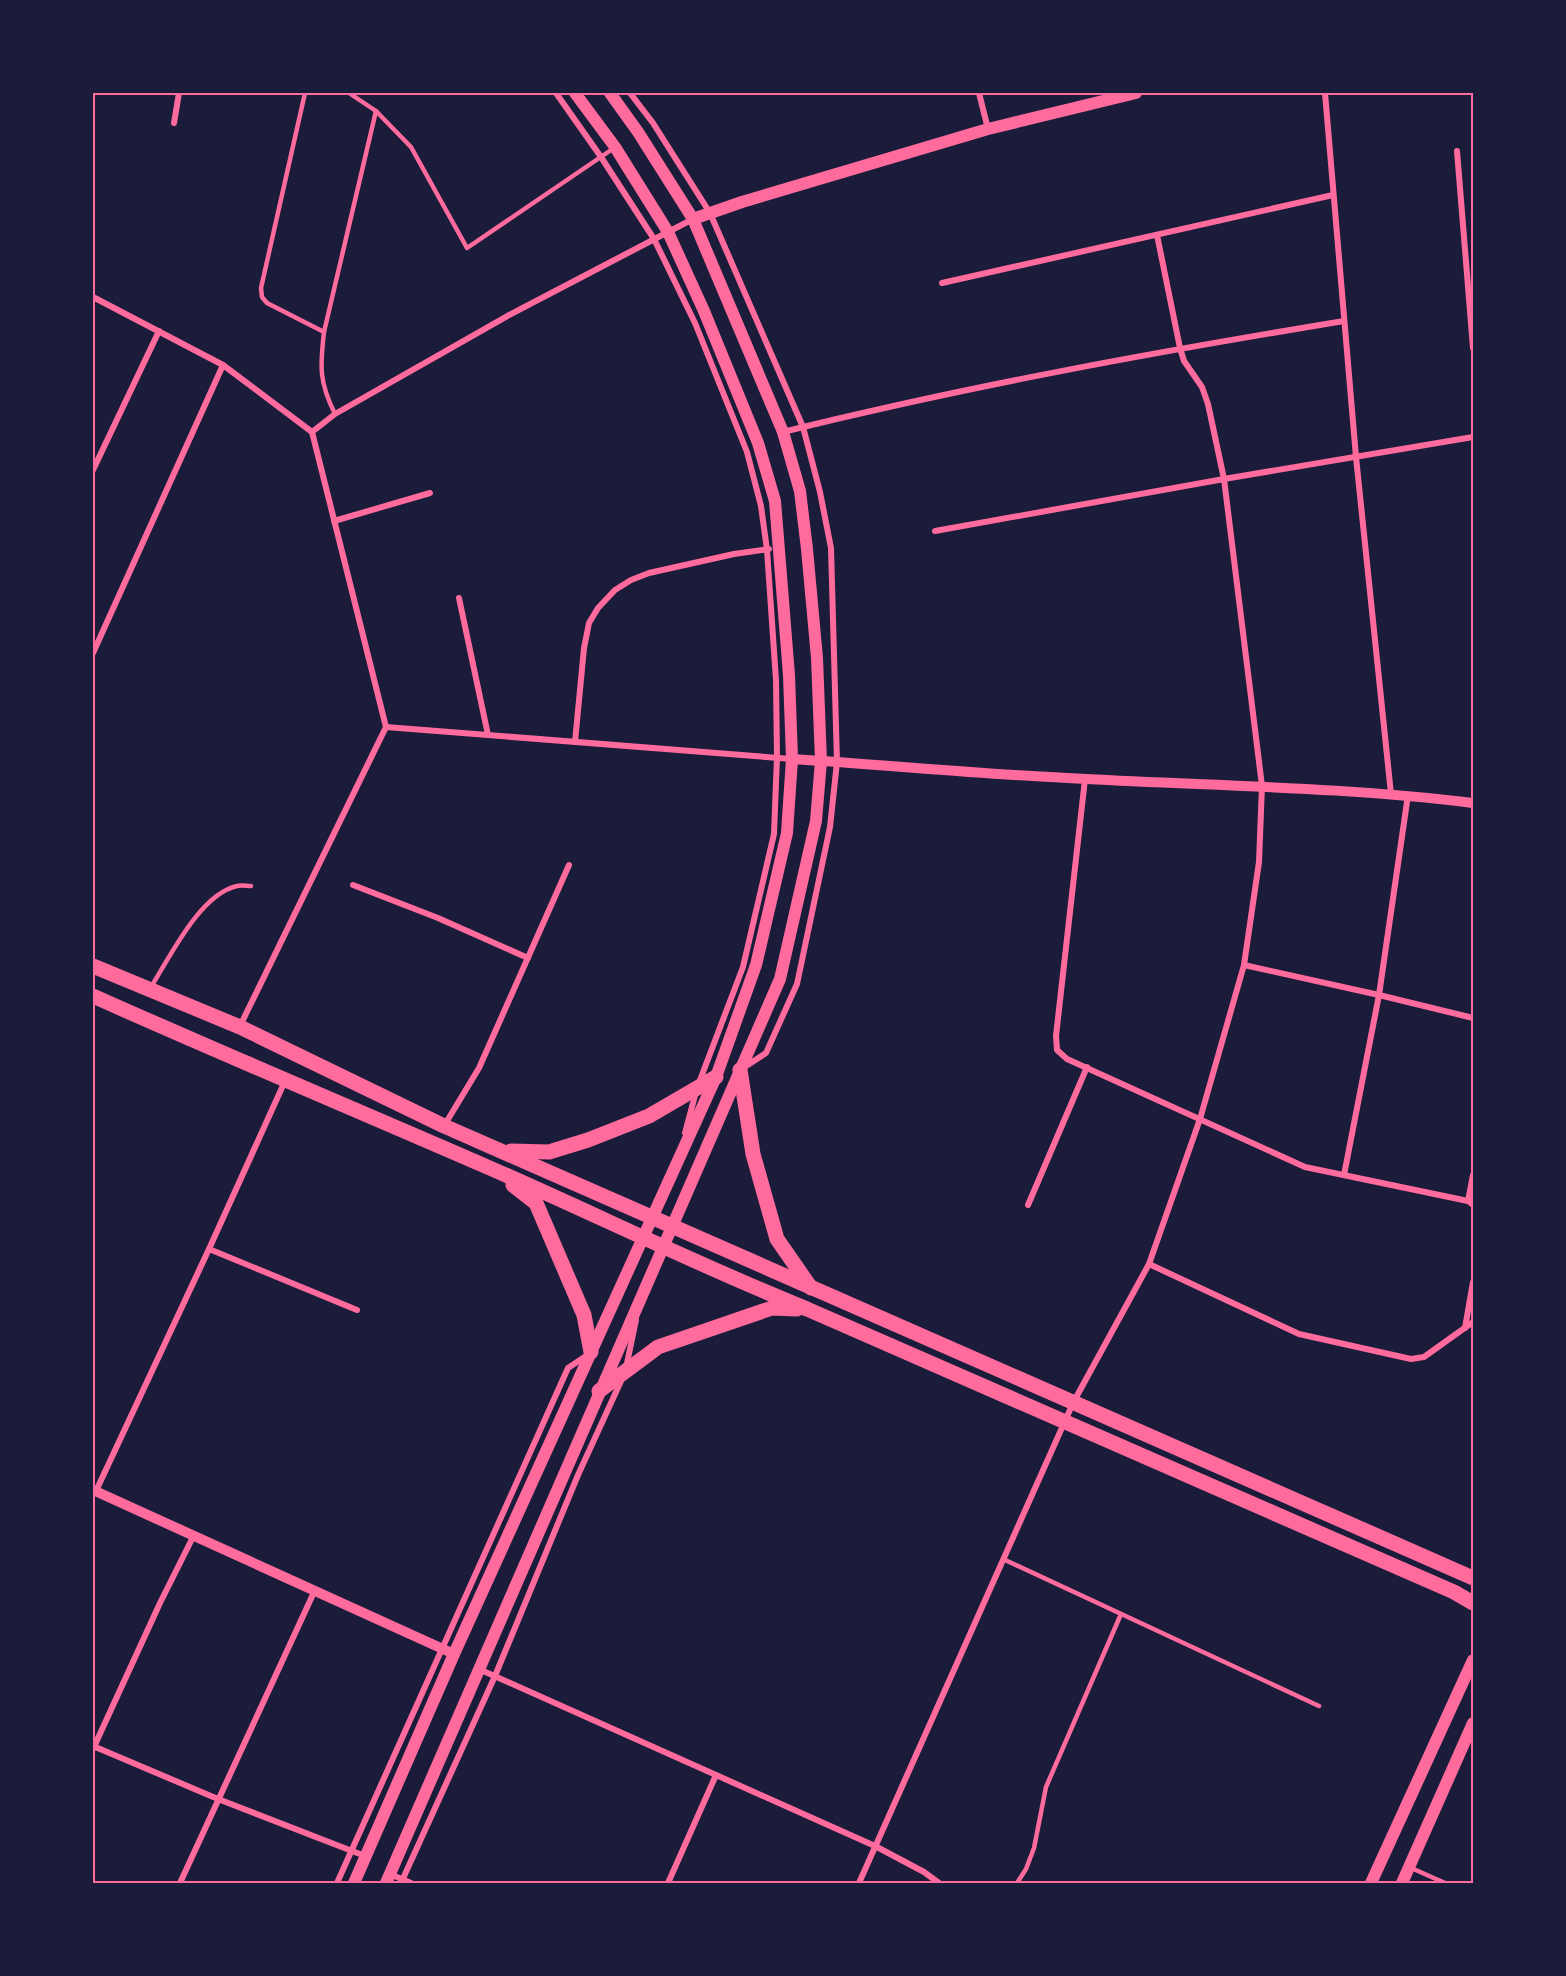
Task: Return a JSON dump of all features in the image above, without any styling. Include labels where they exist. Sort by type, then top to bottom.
[{"type":"main road","points":[[354,1883],[448,1651],[591,1352],[716,1077],[756,965],[787,833],[792,759],[789,675],[773,549],[775,501],[758,443],[704,311],[668,232],[615,147],[575,93]]},
{"type":"main road","points":[[388,1878],[481,1670],[599,1391],[640,1303],[780,980],[816,821],[821,760],[817,658],[800,491],[783,432],[693,219],[638,132],[610,93]]},
{"type":"main road","points":[[693,219],[988,129],[1136,93]]},
{"type":"main road","points":[[93,966],[240,1026],[444,1126],[1473,1578]]},
{"type":"main road","points":[[93,996],[494,1170],[726,1276],[807,1309],[1454,1592],[1473,1603]]},
{"type":"main road","points":[[740,1070],[753,1154],[777,1239],[811,1288]]},
{"type":"main road","points":[[501,1151],[549,1152],[588,1140],[649,1116],[716,1077]]},
{"type":"main road","points":[[494,1170],[536,1203],[584,1315],[591,1352]]},
{"type":"main road","points":[[599,1391],[658,1347],[772,1308],[807,1309]]},
{"type":"main road","points":[[1371,1883],[1473,1660]]},
{"type":"main road","points":[[1402,1883],[1473,1723]]},
{"type":"street","points":[[174,123],[179,93]]},
{"type":"street","points":[[556,93],[601,156],[654,239],[695,323],[747,452],[773,549],[777,758],[774,834],[746,956],[697,1088],[677,1161]]},
{"type":"street","points":[[630,93],[653,123],[710,213],[803,427],[820,492],[831,548],[837,762],[830,827],[797,984],[766,1053],[740,1070]]},
{"type":"street","points":[[979,93],[988,129]]},
{"type":"street","points":[[1324,93],[1356,457],[1391,794]]},
{"type":"street","points":[[1457,151],[1473,348]]},
{"type":"street","points":[[942,283],[1333,195]]},
{"type":"street","points":[[312,432],[335,414],[509,315],[693,219]]},
{"type":"street","points":[[859,1883],[1073,1403],[1149,1264],[1200,1119],[1244,965],[1259,862],[1262,786],[1224,479],[1208,404],[1202,387],[1184,361],[1180,348],[1157,235]]},
{"type":"street","points":[[93,297],[223,365],[312,432],[386,727],[240,1026]]},
{"type":"street","points":[[783,432],[888,407],[1180,348],[1344,321]]},
{"type":"street","points":[[93,471],[159,331]]},
{"type":"street","points":[[93,653],[223,365]]},
{"type":"street","points":[[935,531],[1473,437]]},
{"type":"street","points":[[334,521],[430,493]]},
{"type":"street","points":[[575,742],[584,648],[589,623],[598,608],[615,590],[649,573],[734,554],[773,549]]},
{"type":"street","points":[[459,598],[489,735]]},
{"type":"street","points":[[386,727],[777,758],[1085,779],[1408,795],[1473,803]]},
{"type":"street","points":[[1085,779],[1056,1036],[1057,1050],[1067,1059],[1305,1167],[1470,1203],[1473,1175]]},
{"type":"street","points":[[1344,1175],[1379,994],[1408,795]]},
{"type":"street","points":[[444,1126],[480,1068],[569,865]]},
{"type":"street","points":[[353,885],[438,918],[528,958]]},
{"type":"street","points":[[1244,965],[1379,994],[1473,1018]]},
{"type":"street","points":[[1028,1205],[1087,1067]]},
{"type":"street","points":[[285,1081],[209,1249],[94,1490],[448,1651],[337,1883]]},
{"type":"street","points":[[209,1249],[357,1310]]},
{"type":"street","points":[[1149,1264],[1299,1334],[1411,1359],[1424,1357],[1473,1322]]},
{"type":"street","points":[[1465,1328],[1473,1282]]},
{"type":"street","points":[[402,1881],[495,1676],[574,1485],[625,1372],[640,1303]]},
{"type":"street","points":[[194,1535],[159,1603],[93,1747],[366,1857]]},
{"type":"street","points":[[180,1883],[315,1589]]},
{"type":"street","points":[[481,1670],[875,1846],[924,1872],[939,1883]]},
{"type":"street","points":[[668,1883],[716,1775]]},
{"type":"street","points":[[388,1878],[411,1883]]},
{"type":"lane","points":[[305,93],[261,288],[262,297],[267,303],[324,332]]},
{"type":"lane","points":[[350,93],[376,111],[411,147],[467,248],[615,147]]},
{"type":"lane","points":[[335,414],[325,393],[322,377],[324,332],[376,111]]},
{"type":"lane","points":[[149,990],[191,922],[201,911],[220,894],[238,885],[251,886]]},
{"type":"lane","points":[[1003,1559],[1319,1706]]},
{"type":"lane","points":[[1017,1883],[1026,1869],[1034,1848],[1046,1787],[1121,1614]]},
{"type":"lane","points":[[1409,1866],[1445,1883]]}]
